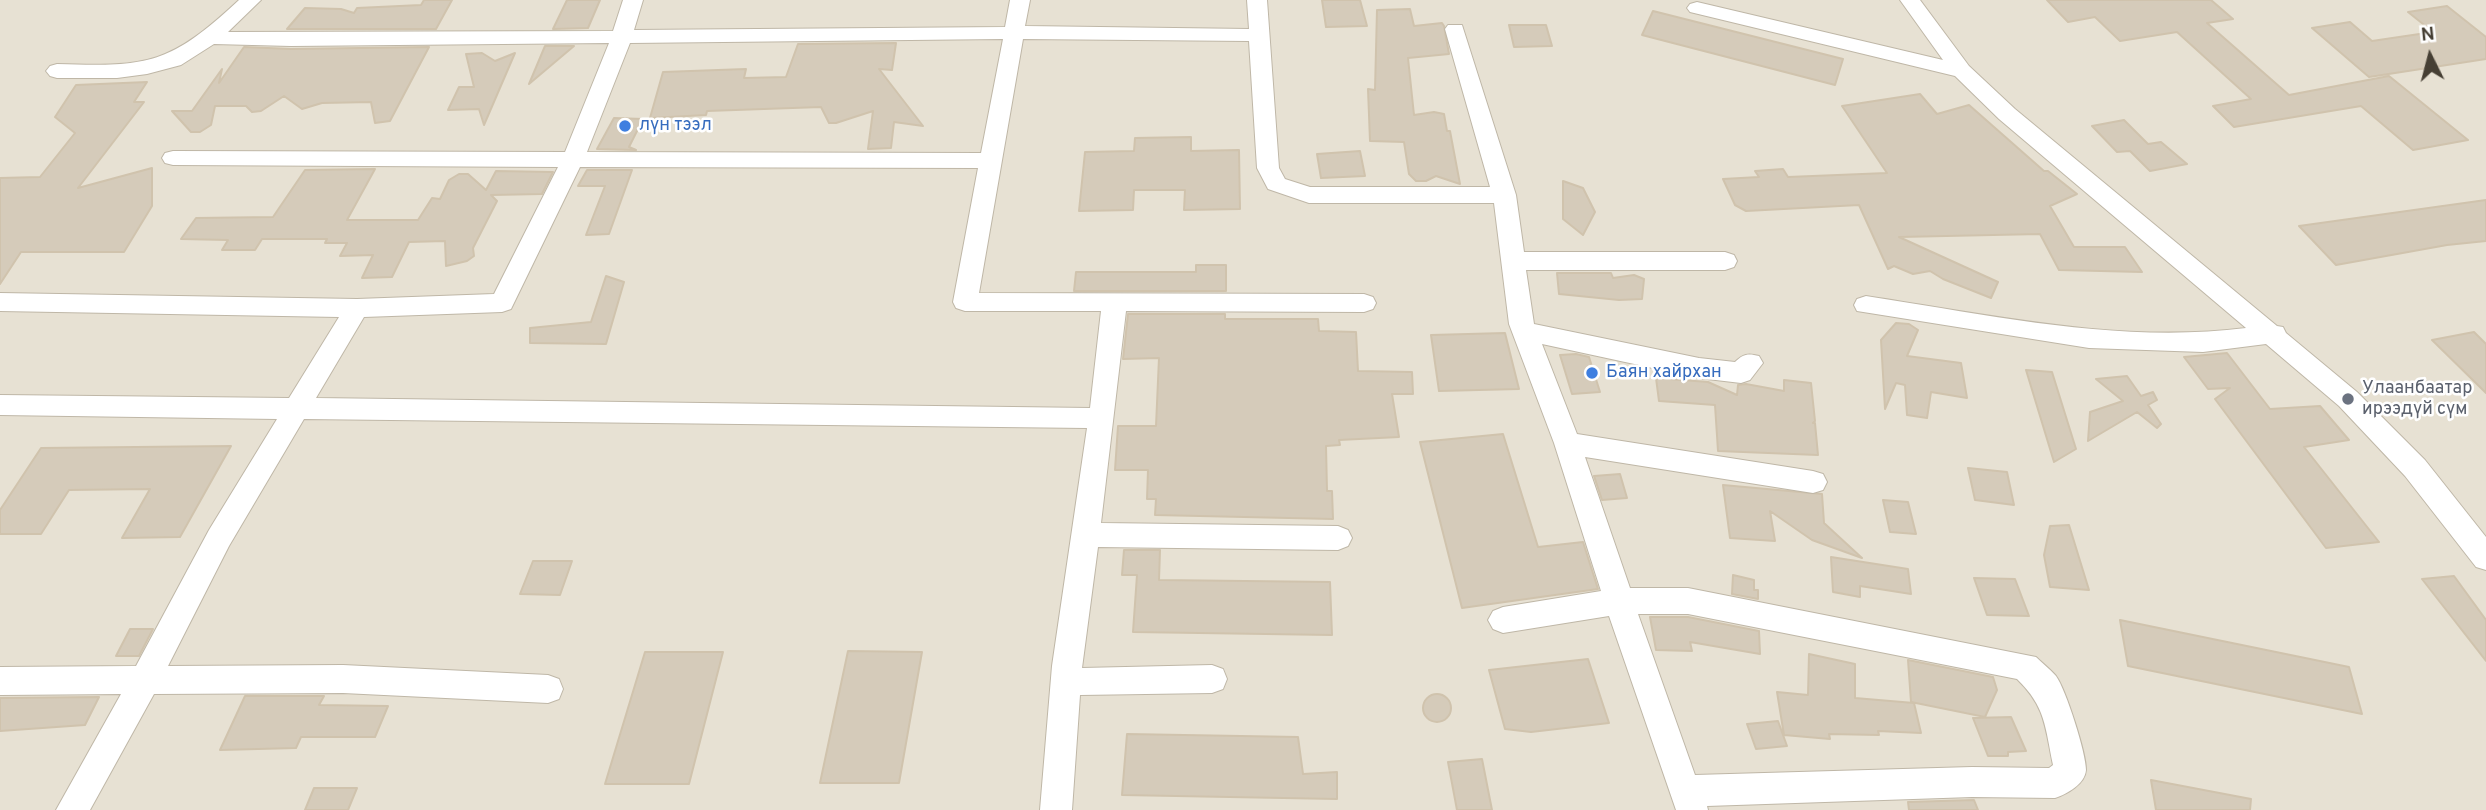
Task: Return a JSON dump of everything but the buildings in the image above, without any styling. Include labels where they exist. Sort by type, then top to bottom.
[{"type":"street","points":[[57,71],[115,72],[174,60],[209,38],[251,0]]},
{"type":"street","points":[[0,302],[357,308],[502,303],[573,161],[623,37],[633,0]]},
{"type":"street","points":[[1020,0],[965,302],[1364,303]]},
{"type":"street","points":[[1257,0],[1268,168],[1276,184],[1309,195],[1504,195]]},
{"type":"street","points":[[1910,0],[1962,71],[2007,114],[2274,334],[2348,399],[2415,468],[2486,558]]},
{"type":"street","points":[[1697,8],[1962,71]]},
{"type":"street","points":[[1455,29],[1504,195],[1525,331],[1567,443],[1621,601],[1641,667],[1688,800],[1719,792],[1972,782],[2055,783],[2070,771],[2057,713],[2046,687],[2025,667],[1688,601],[1621,601],[1503,620]]},
{"type":"street","points":[[209,38],[291,40],[1014,33],[1260,35]]},
{"type":"street","points":[[173,158],[992,162]]},
{"type":"street","points":[[1513,261],[1725,261]]},
{"type":"street","points":[[1056,810],[1066,682],[1102,418],[1114,303]]},
{"type":"street","points":[[1866,305],[2089,339],[2203,343],[2274,334]]},
{"type":"street","points":[[72,810],[219,538],[357,308]]},
{"type":"street","points":[[1525,331],[1699,369],[1741,373],[1750,363]]},
{"type":"street","points":[[0,405],[1102,418]]},
{"type":"street","points":[[1567,443],[1813,482]]},
{"type":"street","points":[[1086,535],[1338,538]]},
{"type":"street","points":[[0,681],[343,679],[548,689]]},
{"type":"street","points":[[1066,682],[1212,680]]},
{"type":"shaded area","points":[[0,0],[2486,0],[2486,810],[0,810]]},
{"type":"place","name":"лүн тээл","points":[[625,126]]},
{"type":"place","name":"Баян хайрхан","points":[[1592,373]]},
{"type":"place","name":"Улаанбаатар ирээдүй сүм","points":[[2348,399]]}]
